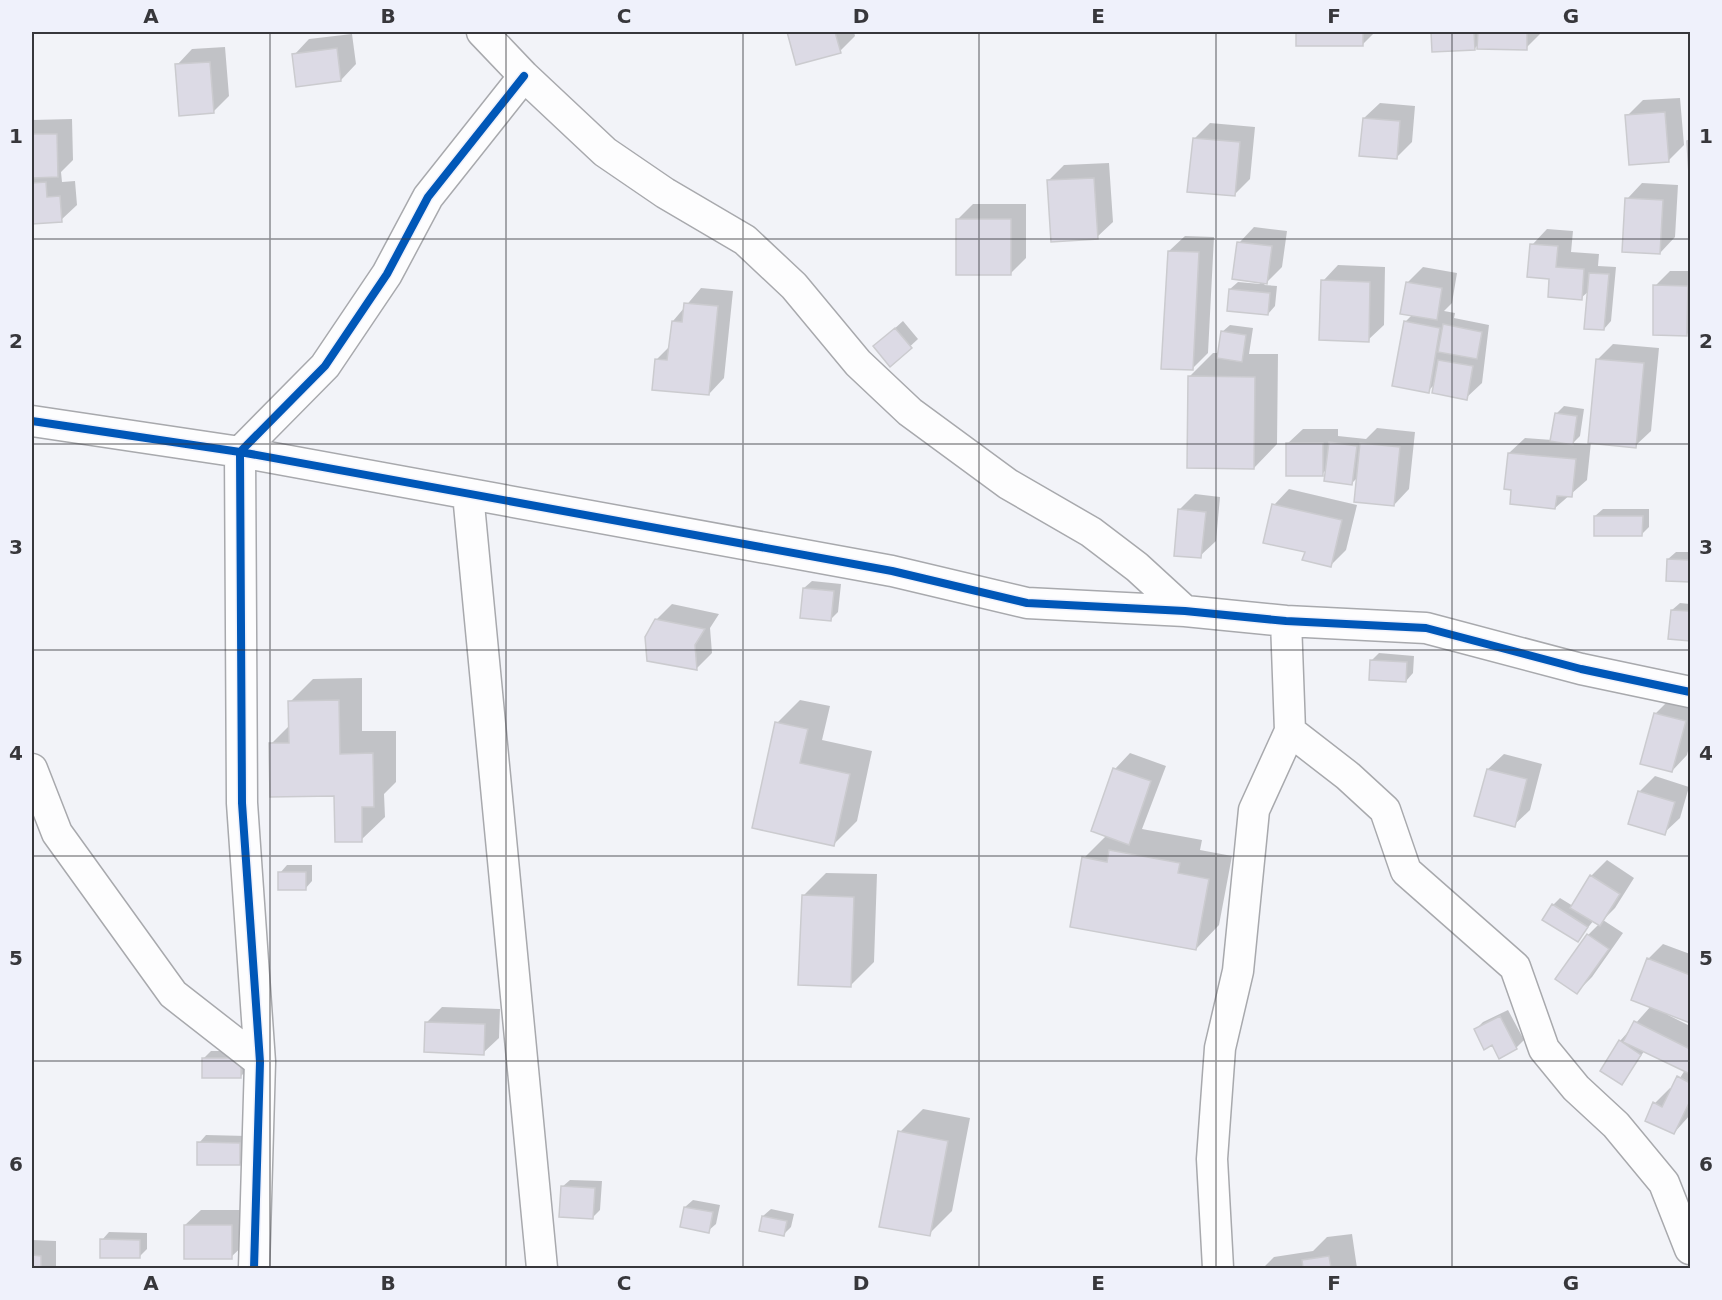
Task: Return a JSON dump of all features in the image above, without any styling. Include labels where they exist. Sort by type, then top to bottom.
[{"type":"street","points":[[482,32],[524,76],[605,152],[665,193],[745,240],[794,286],[858,363],[910,412],[1008,484],[1092,532],[1137,567],[1185,611]]},
{"type":"street","points":[[254,1269],[260,1062],[242,803],[240,452],[325,366],[387,274],[428,197],[524,76]]},
{"type":"street","points":[[32,421],[240,452],[892,571],[1027,603],[1185,611],[1286,621],[1426,628],[1581,669],[1690,692]]},
{"type":"street","points":[[468,494],[543,1269]]},
{"type":"street","points":[[1218,1269],[1212,1159],[1220,1048],[1238,970],[1254,810],[1290,731],[1286,621]]},
{"type":"street","points":[[1290,731],[1348,776],[1385,810],[1406,871],[1515,967],[1544,1048],[1576,1088],[1616,1125],[1664,1183],[1690,1249]]},
{"type":"street","points":[[32,769],[57,833],[173,994],[260,1062]]},
{"type":"building","points":[[787,32],[835,32],[841,53],[796,65]]},
{"type":"building","points":[[1296,32],[1363,32],[1363,46],[1296,46]]},
{"type":"building","points":[[1431,32],[1474,32],[1475,50],[1432,52]]},
{"type":"building","points":[[1478,32],[1527,32],[1527,50],[1477,49]]},
{"type":"building","points":[[337,48],[341,81],[296,87],[292,54]]},
{"type":"building","points":[[210,62],[214,113],[179,116],[175,64]]},
{"type":"building","points":[[1665,112],[1669,162],[1629,165],[1625,115]]},
{"type":"building","points":[[1363,118],[1400,121],[1397,159],[1359,156]]},
{"type":"building","points":[[32,134],[57,134],[58,177],[32,178]]},
{"type":"building","points":[[1193,138],[1240,142],[1235,196],[1187,192]]},
{"type":"building","points":[[1690,140],[1690,192],[1687,141]]},
{"type":"building","points":[[1094,178],[1098,239],[1051,242],[1047,180]]},
{"type":"building","points":[[46,182],[47,197],[60,196],[62,222],[32,224],[32,183]]},
{"type":"building","points":[[1625,198],[1663,200],[1660,254],[1622,252]]},
{"type":"building","points":[[956,219],[1011,219],[1011,275],[956,275]]},
{"type":"building","points":[[1237,242],[1272,246],[1267,284],[1232,279]]},
{"type":"building","points":[[1530,244],[1558,246],[1556,267],[1584,269],[1582,300],[1548,297],[1549,279],[1527,277]]},
{"type":"building","points":[[1168,251],[1199,252],[1193,370],[1161,369]]},
{"type":"building","points":[[1589,273],[1609,274],[1604,330],[1584,329]]},
{"type":"building","points":[[1321,280],[1370,282],[1369,342],[1319,340]]},
{"type":"building","points":[[1406,282],[1442,288],[1437,320],[1400,314]]},
{"type":"building","points":[[1653,285],[1688,286],[1687,336],[1653,335]]},
{"type":"building","points":[[1229,289],[1270,293],[1268,315],[1227,311]]},
{"type":"building","points":[[684,303],[718,306],[709,395],[652,390],[655,359],[667,360],[672,321],[682,322]]},
{"type":"building","points":[[1404,321],[1440,328],[1429,393],[1392,386]]},
{"type":"building","points":[[1443,324],[1482,332],[1477,359],[1438,352]]},
{"type":"building","points":[[895,328],[912,348],[890,367],[873,346]]},
{"type":"building","points":[[1221,331],[1246,335],[1242,362],[1217,358]]},
{"type":"building","points":[[1596,359],[1644,363],[1636,448],[1588,443]]},
{"type":"building","points":[[1438,360],[1473,366],[1467,400],[1432,393]]},
{"type":"building","points":[[1188,376],[1255,377],[1254,469],[1187,468]]},
{"type":"building","points":[[1555,413],[1577,416],[1573,445],[1550,441]]},
{"type":"building","points":[[1329,442],[1357,446],[1352,485],[1324,481]]},
{"type":"building","points":[[1286,443],[1323,443],[1323,476],[1286,476]]},
{"type":"building","points":[[1360,443],[1400,447],[1394,506],[1354,502]]},
{"type":"building","points":[[1508,453],[1576,459],[1572,497],[1557,496],[1555,509],[1510,504],[1511,490],[1504,489]]},
{"type":"building","points":[[1272,504],[1342,520],[1331,567],[1302,560],[1305,552],[1263,543]]},
{"type":"building","points":[[1178,509],[1206,512],[1201,558],[1174,556]]},
{"type":"building","points":[[1594,516],[1643,516],[1642,536],[1594,536]]},
{"type":"building","points":[[1667,559],[1690,560],[1690,582],[1666,581]]},
{"type":"building","points":[[803,588],[834,591],[831,621],[800,618]]},
{"type":"building","points":[[1671,610],[1690,611],[1690,641],[1668,639]]},
{"type":"building","points":[[655,619],[705,629],[695,645],[697,670],[647,661],[645,637]]},
{"type":"building","points":[[1370,660],[1407,662],[1406,682],[1369,680]]},
{"type":"building","points":[[339,700],[340,754],[373,753],[374,807],[362,807],[362,842],[335,842],[334,796],[270,797],[269,743],[289,743],[288,701]]},
{"type":"building","points":[[1654,713],[1686,721],[1672,772],[1640,764]]},
{"type":"building","points":[[775,722],[808,729],[800,763],[850,774],[834,846],[752,828]]},
{"type":"building","points":[[1113,768],[1151,781],[1129,845],[1091,831]]},
{"type":"building","points":[[1487,769],[1527,779],[1515,827],[1474,816]]},
{"type":"building","points":[[1638,791],[1675,802],[1665,835],[1628,824]]},
{"type":"building","points":[[1109,850],[1180,863],[1178,873],[1209,879],[1196,950],[1070,927],[1082,857],[1107,862]]},
{"type":"building","points":[[278,872],[306,872],[306,890],[278,890]]},
{"type":"building","points":[[1590,875],[1620,894],[1600,926],[1570,908]]},
{"type":"building","points":[[802,895],[854,897],[851,987],[798,985]]},
{"type":"building","points":[[1552,904],[1588,927],[1578,942],[1542,920]]},
{"type":"building","points":[[1587,934],[1609,949],[1577,994],[1555,979]]},
{"type":"building","points":[[1647,958],[1690,975],[1690,1023],[1631,1000]]},
{"type":"building","points":[[1500,1016],[1517,1049],[1499,1059],[1492,1045],[1484,1050],[1474,1029]]},
{"type":"building","points":[[1634,1021],[1690,1049],[1690,1074],[1623,1042]]},
{"type":"building","points":[[425,1022],[485,1024],[484,1055],[424,1052]]},
{"type":"building","points":[[1619,1040],[1641,1055],[1622,1085],[1600,1071]]},
{"type":"building","points":[[202,1058],[241,1058],[241,1078],[202,1078]]},
{"type":"building","points":[[1677,1076],[1690,1083],[1690,1101],[1674,1134],[1645,1121],[1653,1102],[1662,1107]]},
{"type":"building","points":[[898,1131],[948,1141],[930,1236],[879,1227]]},
{"type":"building","points":[[197,1142],[240,1143],[240,1165],[197,1165]]},
{"type":"building","points":[[561,1186],[595,1188],[593,1219],[559,1217]]},
{"type":"building","points":[[684,1207],[713,1212],[709,1233],[680,1227]]},
{"type":"building","points":[[762,1216],[787,1221],[784,1236],[759,1231]]},
{"type":"building","points":[[184,1225],[232,1225],[232,1259],[184,1259]]},
{"type":"building","points":[[100,1239],[140,1240],[140,1258],[100,1258]]},
{"type":"building","points":[[32,1255],[41,1256],[41,1268],[32,1268]]},
{"type":"building","points":[[1329,1256],[1331,1268],[1303,1268],[1302,1260]]},
{"type":"cycle path","points":[[254,1268],[260,1062],[242,803],[240,452],[325,366],[387,274],[428,197],[524,76]]},
{"type":"cycle path","points":[[32,421],[240,452],[892,571],[1027,603],[1185,611],[1286,621],[1426,628],[1581,669],[1690,692]]}]
